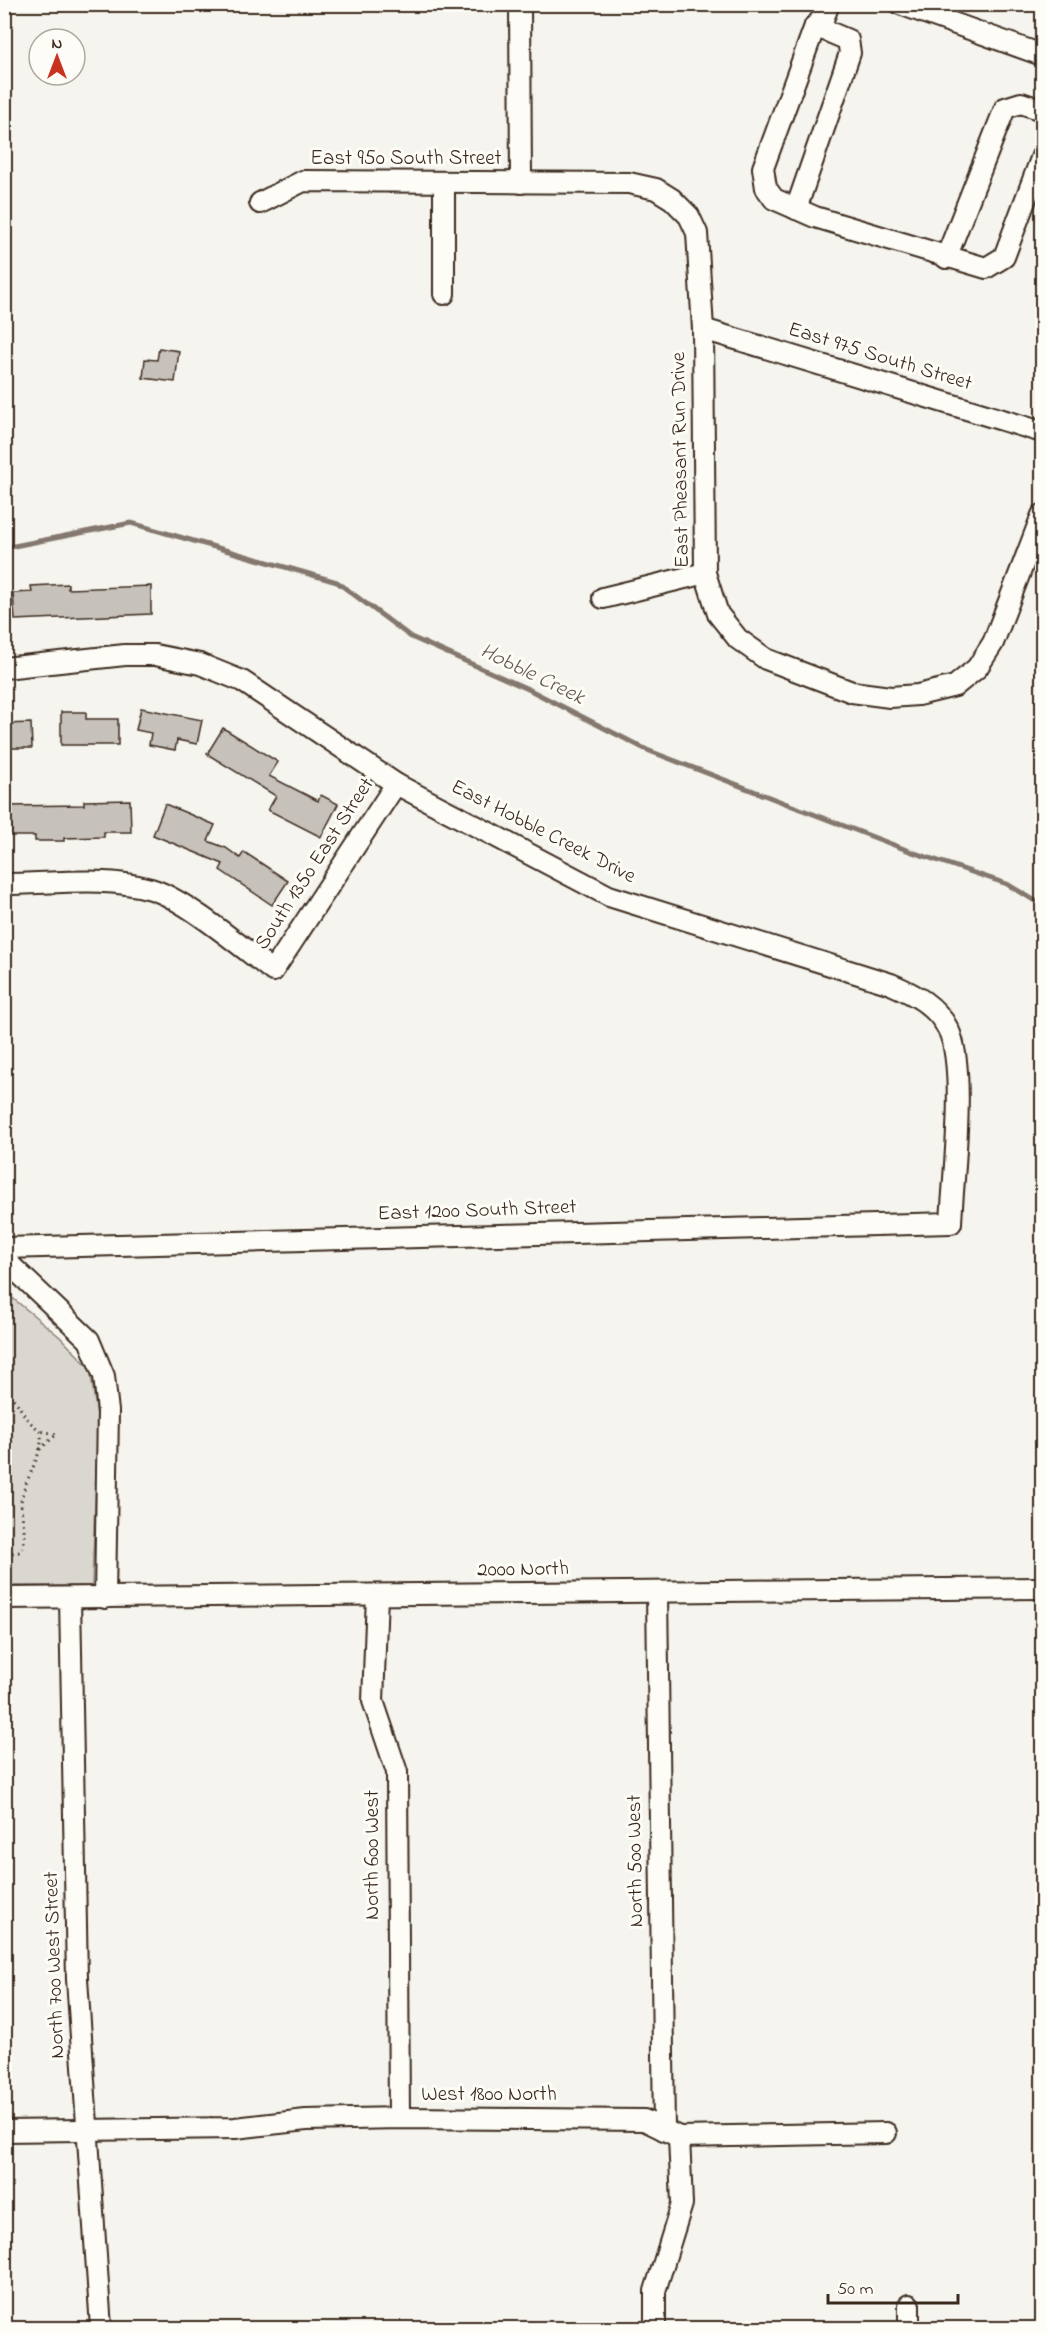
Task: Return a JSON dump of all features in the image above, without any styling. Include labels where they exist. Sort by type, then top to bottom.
[{"type":"street","points":[[520,4],[521,183]]},
{"type":"street","points":[[829,4],[824,17],[815,26],[763,168],[766,188],[774,199],[796,209],[946,258],[986,268],[1004,257],[1042,156]]},
{"type":"street","points":[[900,4],[1042,55]]},
{"type":"street","points":[[796,209],[850,53],[848,40],[815,26]]},
{"type":"street","points":[[946,258],[1005,108],[1021,103],[1042,110]]},
{"type":"street","name":"East 950 South Street","points":[[260,203],[303,181],[629,183],[656,189],[672,199],[689,216],[697,233],[703,328]]},
{"type":"street","points":[[444,183],[444,294]]},
{"type":"street","name":"East 975 South Street","points":[[703,328],[1042,432]]},
{"type":"street","name":"East Pheasant Run Drive","points":[[703,328],[705,573],[718,614],[738,639],[766,659],[852,692],[899,697],[955,686],[977,668],[993,643],[1042,515]]},
{"type":"street","points":[[603,598],[705,573]]},
{"type":"street","name":"East Hobble Creek Drive","points":[[4,668],[125,655],[155,655],[200,663],[242,681],[396,784],[609,896],[891,984],[914,994],[933,1009],[948,1029],[956,1052],[958,1077],[951,1223]]},
{"type":"street","name":"South 1350 East Street","points":[[4,885],[123,883],[154,890],[178,902],[273,971],[396,784]]},
{"type":"street","name":"East 1200 South Street","points":[[4,1248],[951,1223]]},
{"type":"street","points":[[4,1259],[88,1340],[104,1376],[108,1411],[105,1598]]},
{"type":"street","name":"2000 North","points":[[4,1598],[1042,1588]]},
{"type":"street","name":"North 500 West","points":[[655,2328],[655,2291],[682,2204],[672,2134],[657,1592]]},
{"type":"street","name":"North 600 West","points":[[377,1595],[373,1701],[397,1772],[399,2118]]},
{"type":"street","name":"North 700 West Street","points":[[70,1598],[77,1979],[100,2328]]},
{"type":"street","name":"West 1800 North","points":[[4,2132],[235,2128],[306,2120],[399,2118],[644,2120],[672,2134],[886,2133]]},
{"type":"street","points":[[909,2306],[909,2328]]},
{"type":"path","points":[[4,1391],[19,1402],[27,1419],[39,1431],[57,1434],[39,1450]]},
{"type":"path","points":[[4,1547],[12,1553],[20,1552],[26,1542],[21,1503],[24,1487],[39,1450],[39,1431]]},
{"type":"shaded area","points":[[4,1291],[60,1337],[90,1368],[98,1423],[92,1586],[5,1586]]},
{"type":"building","points":[[159,348],[179,351],[175,382],[143,378],[145,359],[157,360]]},
{"type":"building","points":[[68,584],[68,589],[151,586],[151,614],[15,620],[13,593],[32,592],[31,586]]},
{"type":"building","points":[[141,708],[202,720],[197,744],[177,740],[175,750],[149,745],[151,733],[136,730]]},
{"type":"building","points":[[61,712],[86,712],[86,719],[118,719],[118,745],[61,745]]},
{"type":"building","points":[[31,723],[32,748],[4,748],[4,724]]},
{"type":"building","points":[[223,728],[278,762],[269,776],[318,801],[321,795],[338,804],[321,837],[268,810],[276,796],[207,754]]},
{"type":"building","points":[[130,800],[131,832],[104,832],[104,837],[64,838],[64,841],[35,841],[35,836],[4,836],[4,806],[84,805],[84,801]]},
{"type":"building","points":[[165,804],[215,825],[208,841],[226,848],[240,858],[244,852],[288,881],[272,905],[220,870],[223,864],[153,835]]},
{"type":"waterway","name":"Hobble Creek","points":[[4,548],[131,523],[337,582],[411,637],[528,689],[647,750],[912,852],[1007,884],[1042,905]]}]
